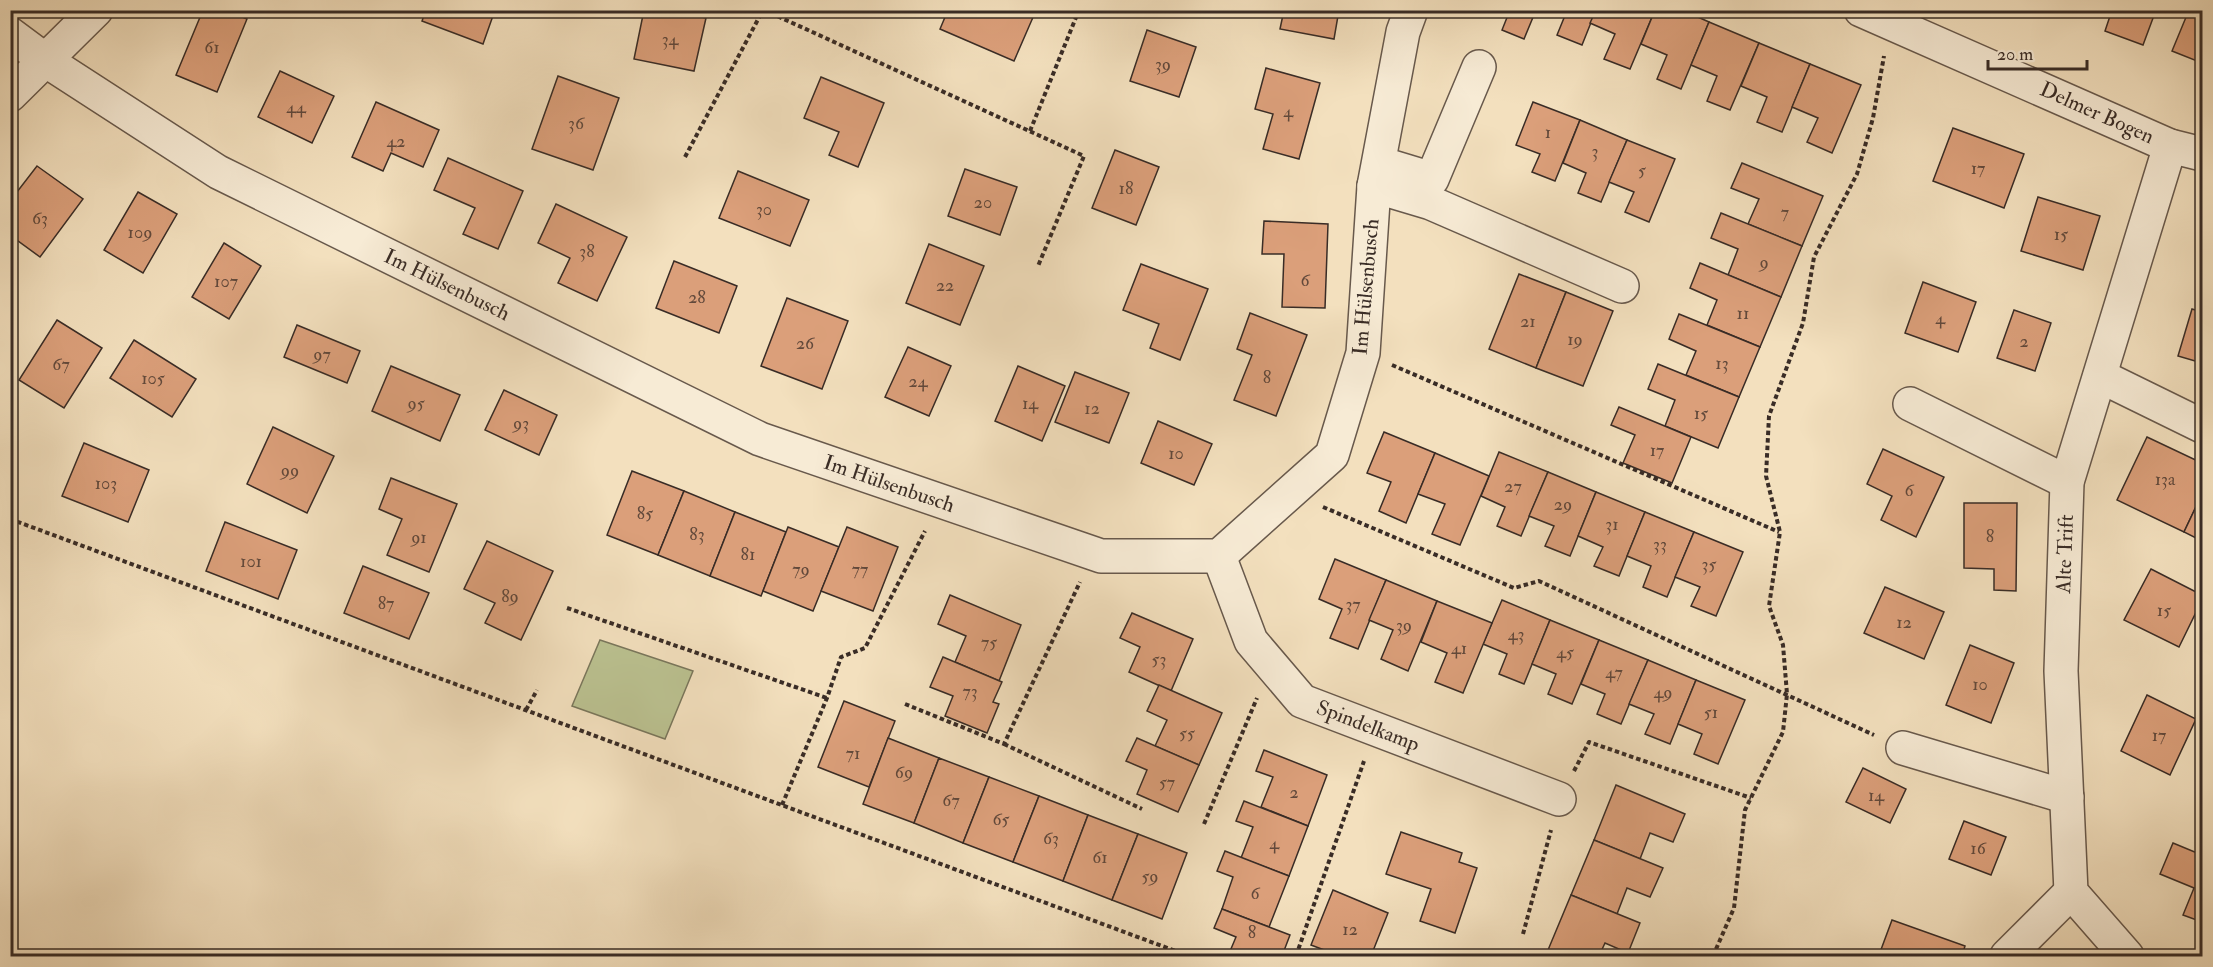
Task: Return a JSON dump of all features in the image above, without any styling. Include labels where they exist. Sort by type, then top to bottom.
[{"type":"street","points":[[10,95],[96,10]]},
{"type":"street","name":"Im Hülsenbusch","points":[[10,34],[45,60],[218,172],[760,439],[1101,556],[1219,556],[1332,455],[1363,353],[1376,174],[1403,32],[1411,10]]},
{"type":"street","name":"Delmer Bogen","points":[[1875,17],[2170,146],[2202,154]]},
{"type":"street","points":[[1376,174],[1432,179],[1479,67]]},
{"type":"street","name":"Alte Trift","points":[[2071,892],[2061,671],[2067,482],[2170,146]]},
{"type":"street","points":[[1376,174],[1431,203],[1622,286]]},
{"type":"street","points":[[2100,376],[2202,426]]},
{"type":"street","points":[[1910,404],[2067,482]]},
{"type":"street","name":"Spindelkamp","points":[[1219,556],[1251,640],[1302,701],[1559,799]]},
{"type":"street","points":[[1904,748],[2067,797]]},
{"type":"street","points":[[2007,957],[2071,892],[2127,957]]},
{"type":"path","points":[[685,157],[763,10],[1084,156],[1038,266]]},
{"type":"path","points":[[1030,131],[1079,10]]},
{"type":"path","points":[[1713,957],[1734,908],[1745,810],[1782,732],[1787,694],[1784,645],[1769,606],[1780,532],[1766,476],[1769,416],[1803,323],[1814,257],[1857,174],[1873,118],[1875,17]]},
{"type":"path","points":[[1363,353],[1780,532]]},
{"type":"path","points":[[1289,493],[1514,588],[1539,581],[1904,748]]},
{"type":"path","points":[[782,805],[827,698],[841,657],[865,648],[940,501]]},
{"type":"path","points":[[10,519],[1189,957]]},
{"type":"path","points":[[1004,744],[1083,575],[1101,556]]},
{"type":"path","points":[[567,608],[801,687],[827,698]]},
{"type":"path","points":[[1204,824],[1272,665]]},
{"type":"path","points":[[526,710],[537,690]]},
{"type":"path","points":[[905,704],[1004,744],[1142,809]]},
{"type":"path","points":[[1296,957],[1375,729]]},
{"type":"path","points":[[1523,934],[1559,799],[1589,742],[1751,798]]},
{"type":"green space","points":[[600,640],[693,671],[665,739],[572,706]]},
{"type":"building","points":[[203,10],[226,10],[247,19],[217,92],[176,75]]},
{"type":"building","points":[[426,10],[495,10],[483,44],[422,21]]},
{"type":"building","points":[[644,10],[669,10],[706,18],[694,71],[634,59]]},
{"type":"building","points":[[948,10],[1023,10],[1034,15],[1014,61],[940,29]]},
{"type":"building","points":[[1284,10],[1339,10],[1334,39],[1280,29]]},
{"type":"building","points":[[1510,10],[1536,10],[1524,39],[1502,30]]},
{"type":"building","points":[[1560,10],[1596,10],[1582,45],[1557,35],[1566,13]]},
{"type":"building","points":[[1596,10],[1655,10],[1630,69],[1604,59],[1615,34],[1590,23]]},
{"type":"building","points":[[1655,10],[1682,10],[1709,22],[1681,89],[1657,79],[1667,55],[1641,44]]},
{"type":"building","points":[[2112,10],[2156,10],[2143,45],[2105,31]]},
{"type":"building","points":[[2189,10],[2202,10],[2202,63],[2172,51]]},
{"type":"building","points":[[1709,22],[1759,43],[1730,110],[1707,101],[1717,76],[1691,65]]},
{"type":"building","points":[[1147,30],[1196,47],[1179,97],[1130,81]]},
{"type":"building","points":[[1759,43],[1810,64],[1782,132],[1757,122],[1767,97],[1741,86]]},
{"type":"building","points":[[1810,64],[1861,85],[1832,153],[1807,142],[1818,118],[1792,107]]},
{"type":"building","points":[[1266,68],[1320,83],[1299,159],[1263,149],[1273,114],[1255,109]]},
{"type":"building","points":[[280,71],[334,96],[312,143],[258,117]]},
{"type":"building","points":[[558,76],[619,98],[593,170],[532,149]]},
{"type":"building","points":[[821,77],[884,103],[858,167],[829,155],[839,132],[804,118]]},
{"type":"building","points":[[376,102],[439,130],[423,167],[391,153],[383,171],[352,157]]},
{"type":"building","points":[[1533,102],[1580,120],[1555,181],[1532,172],[1540,154],[1516,145]]},
{"type":"building","points":[[1580,120],[1627,140],[1601,202],[1578,193],[1586,173],[1563,163]]},
{"type":"building","points":[[1953,128],[2024,154],[2004,208],[1933,181]]},
{"type":"building","points":[[1627,140],[1675,159],[1649,222],[1625,212],[1634,192],[1609,182]]},
{"type":"building","points":[[1115,150],[1159,167],[1136,225],[1092,208]]},
{"type":"building","points":[[448,158],[523,191],[498,249],[463,234],[475,208],[434,190]]},
{"type":"building","points":[[1742,163],[1823,196],[1802,246],[1748,224],[1759,199],[1731,188]]},
{"type":"building","points":[[37,166],[83,199],[40,257],[10,235],[10,201]]},
{"type":"building","points":[[965,169],[1017,187],[1000,235],[948,216]]},
{"type":"building","points":[[738,171],[809,200],[790,246],[719,218]]},
{"type":"building","points":[[138,192],[177,214],[143,273],[104,250]]},
{"type":"building","points":[[2038,197],[2100,216],[2083,270],[2021,251]]},
{"type":"building","points":[[556,204],[627,237],[597,301],[558,283],[570,258],[538,243]]},
{"type":"building","points":[[1721,213],[1802,246],[1781,297],[1728,275],[1738,249],[1711,238]]},
{"type":"building","points":[[1264,221],[1328,224],[1325,308],[1282,307],[1284,254],[1262,254]]},
{"type":"building","points":[[224,243],[261,266],[229,319],[192,297]]},
{"type":"building","points":[[929,244],[984,266],[960,325],[906,303]]},
{"type":"building","points":[[674,261],[737,286],[719,333],[656,308]]},
{"type":"building","points":[[1700,263],[1781,297],[1760,347],[1707,325],[1717,300],[1690,288]]},
{"type":"building","points":[[1141,264],[1208,289],[1180,360],[1150,348],[1159,324],[1123,310]]},
{"type":"building","points":[[1519,274],[1566,292],[1536,368],[1489,349]]},
{"type":"building","points":[[1923,282],[1976,302],[1958,352],[1905,333]]},
{"type":"building","points":[[1566,292],[1613,311],[1583,386],[1536,368]]},
{"type":"building","points":[[787,298],[848,321],[822,389],[761,366]]},
{"type":"building","points":[[2192,309],[2202,312],[2202,363],[2178,356]]},
{"type":"building","points":[[2014,310],[2051,323],[2035,371],[1997,358]]},
{"type":"building","points":[[1250,313],[1307,335],[1276,416],[1234,400],[1252,355],[1237,349]]},
{"type":"building","points":[[1679,314],[1760,347],[1739,397],[1686,375],[1696,351],[1669,339]]},
{"type":"building","points":[[57,320],[102,348],[64,408],[19,380]]},
{"type":"building","points":[[297,325],[360,351],[347,383],[284,357]]},
{"type":"building","points":[[134,340],[196,379],[172,417],[110,378]]},
{"type":"building","points":[[908,347],[951,366],[929,416],[885,397]]},
{"type":"building","points":[[1658,364],[1739,397],[1718,448],[1665,426],[1675,400],[1648,389]]},
{"type":"building","points":[[391,366],[460,395],[440,441],[372,411]]},
{"type":"building","points":[[1018,366],[1065,386],[1042,441],[995,421]]},
{"type":"building","points":[[1075,372],[1129,393],[1109,443],[1055,422]]},
{"type":"building","points":[[504,390],[557,415],[539,455],[485,430]]},
{"type":"building","points":[[1619,407],[1691,437],[1672,483],[1623,463],[1635,435],[1611,425]]},
{"type":"building","points":[[1158,421],[1212,444],[1194,485],[1141,463]]},
{"type":"building","points":[[273,427],[334,456],[307,513],[247,484]]},
{"type":"building","points":[[10,431],[16,433],[10,444]]},
{"type":"building","points":[[1384,432],[1435,453],[1406,523],[1379,511],[1391,482],[1367,473]]},
{"type":"building","points":[[2147,437],[2202,463],[2202,494],[2184,532],[2117,500]]},
{"type":"building","points":[[84,443],[149,470],[128,522],[62,496]]},
{"type":"building","points":[[1883,449],[1944,477],[1916,537],[1881,520],[1892,496],[1867,484]]},
{"type":"building","points":[[1499,452],[1548,472],[1521,536],[1497,526],[1505,507],[1481,496]]},
{"type":"building","points":[[1435,453],[1489,476],[1460,545],[1432,534],[1445,504],[1418,494]]},
{"type":"building","points":[[632,471],[684,491],[658,555],[607,535]]},
{"type":"building","points":[[1548,472],[1596,492],[1570,556],[1545,546],[1554,526],[1529,516]]},
{"type":"building","points":[[391,478],[457,504],[429,572],[387,555],[402,519],[379,509]]},
{"type":"building","points":[[684,491],[735,512],[710,576],[658,555]]},
{"type":"building","points":[[1596,492],[1645,512],[1619,576],[1594,566],[1603,547],[1578,536]]},
{"type":"building","points":[[2202,494],[2202,541],[2184,532]]},
{"type":"building","points":[[1964,503],[2017,503],[2016,591],[1994,590],[1994,569],[1964,568]]},
{"type":"building","points":[[735,512],[786,532],[761,596],[710,576]]},
{"type":"building","points":[[1645,512],[1694,532],[1667,597],[1643,587],[1651,566],[1627,556]]},
{"type":"building","points":[[225,522],[297,550],[278,599],[206,571]]},
{"type":"building","points":[[788,527],[839,547],[813,611],[763,591]]},
{"type":"building","points":[[847,527],[898,547],[873,611],[821,591]]},
{"type":"building","points":[[1694,532],[1743,552],[1716,616],[1691,606],[1700,587],[1675,577]]},
{"type":"building","points":[[487,541],[553,571],[521,640],[485,623],[495,603],[464,589]]},
{"type":"building","points":[[1335,559],[1386,580],[1358,649],[1330,638],[1342,609],[1319,599]]},
{"type":"building","points":[[363,566],[429,593],[409,639],[344,613]]},
{"type":"building","points":[[2151,569],[2202,595],[2202,600],[2179,647],[2124,620]]},
{"type":"building","points":[[1386,580],[1437,601],[1408,671],[1381,659],[1393,630],[1369,620]]},
{"type":"building","points":[[1885,587],[1944,612],[1924,659],[1864,633]]},
{"type":"building","points":[[950,595],[1021,625],[999,681],[955,662],[966,636],[938,624]]},
{"type":"building","points":[[1502,600],[1550,620],[1524,684],[1499,674],[1507,654],[1483,644]]},
{"type":"building","points":[[1437,601],[1492,623],[1463,693],[1435,682],[1447,653],[1421,642]]},
{"type":"building","points":[[1132,613],[1193,639],[1171,691],[1129,672],[1140,647],[1120,638]]},
{"type":"building","points":[[1550,620],[1599,640],[1572,704],[1548,694],[1556,674],[1532,664]]},
{"type":"building","points":[[1599,640],[1648,660],[1621,724],[1597,714],[1605,694],[1581,684]]},
{"type":"building","points":[[1970,645],[2014,663],[1991,723],[1946,705]]},
{"type":"building","points":[[943,657],[1002,682],[993,702],[999,704],[987,733],[945,716],[953,696],[930,687]]},
{"type":"building","points":[[1648,660],[1696,680],[1670,744],[1645,734],[1654,714],[1629,704]]},
{"type":"building","points":[[1696,680],[1745,700],[1718,764],[1694,754],[1702,734],[1678,724]]},
{"type":"building","points":[[1159,685],[1222,713],[1199,765],[1155,746],[1167,720],[1147,711]]},
{"type":"building","points":[[2147,695],[2196,719],[2170,775],[2121,751]]},
{"type":"building","points":[[844,701],[895,721],[869,787],[818,767]]},
{"type":"building","points":[[888,738],[939,758],[914,823],[863,804]]},
{"type":"building","points":[[1137,738],[1199,765],[1178,812],[1137,794],[1147,770],[1126,761]]},
{"type":"building","points":[[1264,750],[1327,775],[1308,826],[1261,807],[1273,777],[1256,771]]},
{"type":"building","points":[[939,758],[989,777],[963,843],[914,823]]},
{"type":"building","points":[[1863,768],[1906,789],[1890,823],[1846,802]]},
{"type":"building","points":[[989,777],[1039,796],[1013,862],[963,843]]},
{"type":"building","points":[[1616,785],[1685,814],[1673,842],[1650,833],[1640,859],[1594,840]]},
{"type":"building","points":[[1039,796],[1088,815],[1063,881],[1013,862]]},
{"type":"building","points":[[1244,801],[1308,826],[1289,876],[1241,858],[1253,827],[1236,821]]},
{"type":"building","points":[[1088,815],[1138,834],[1112,900],[1063,881]]},
{"type":"building","points":[[1964,821],[2006,837],[1991,875],[1949,859]]},
{"type":"building","points":[[1401,832],[1462,853],[1459,862],[1477,868],[1455,933],[1420,921],[1431,889],[1386,874]]},
{"type":"building","points":[[1138,834],[1187,853],[1162,919],[1112,900]]},
{"type":"building","points":[[1594,840],[1663,868],[1650,897],[1627,888],[1617,914],[1571,895]]},
{"type":"building","points":[[2173,843],[2202,855],[2202,922],[2183,915],[2194,888],[2160,874]]},
{"type":"building","points":[[1225,851],[1289,876],[1269,927],[1222,909],[1233,877],[1217,871]]},
{"type":"building","points":[[1333,890],[1388,913],[1371,956],[1340,956],[1311,945]]},
{"type":"building","points":[[1571,895],[1640,923],[1628,953],[1605,943],[1599,956],[1563,956],[1548,950]]},
{"type":"building","points":[[1222,909],[1290,935],[1282,956],[1228,956],[1236,937],[1214,928]]},
{"type":"building","points":[[1892,920],[1965,946],[1962,956],[1879,955]]}]
